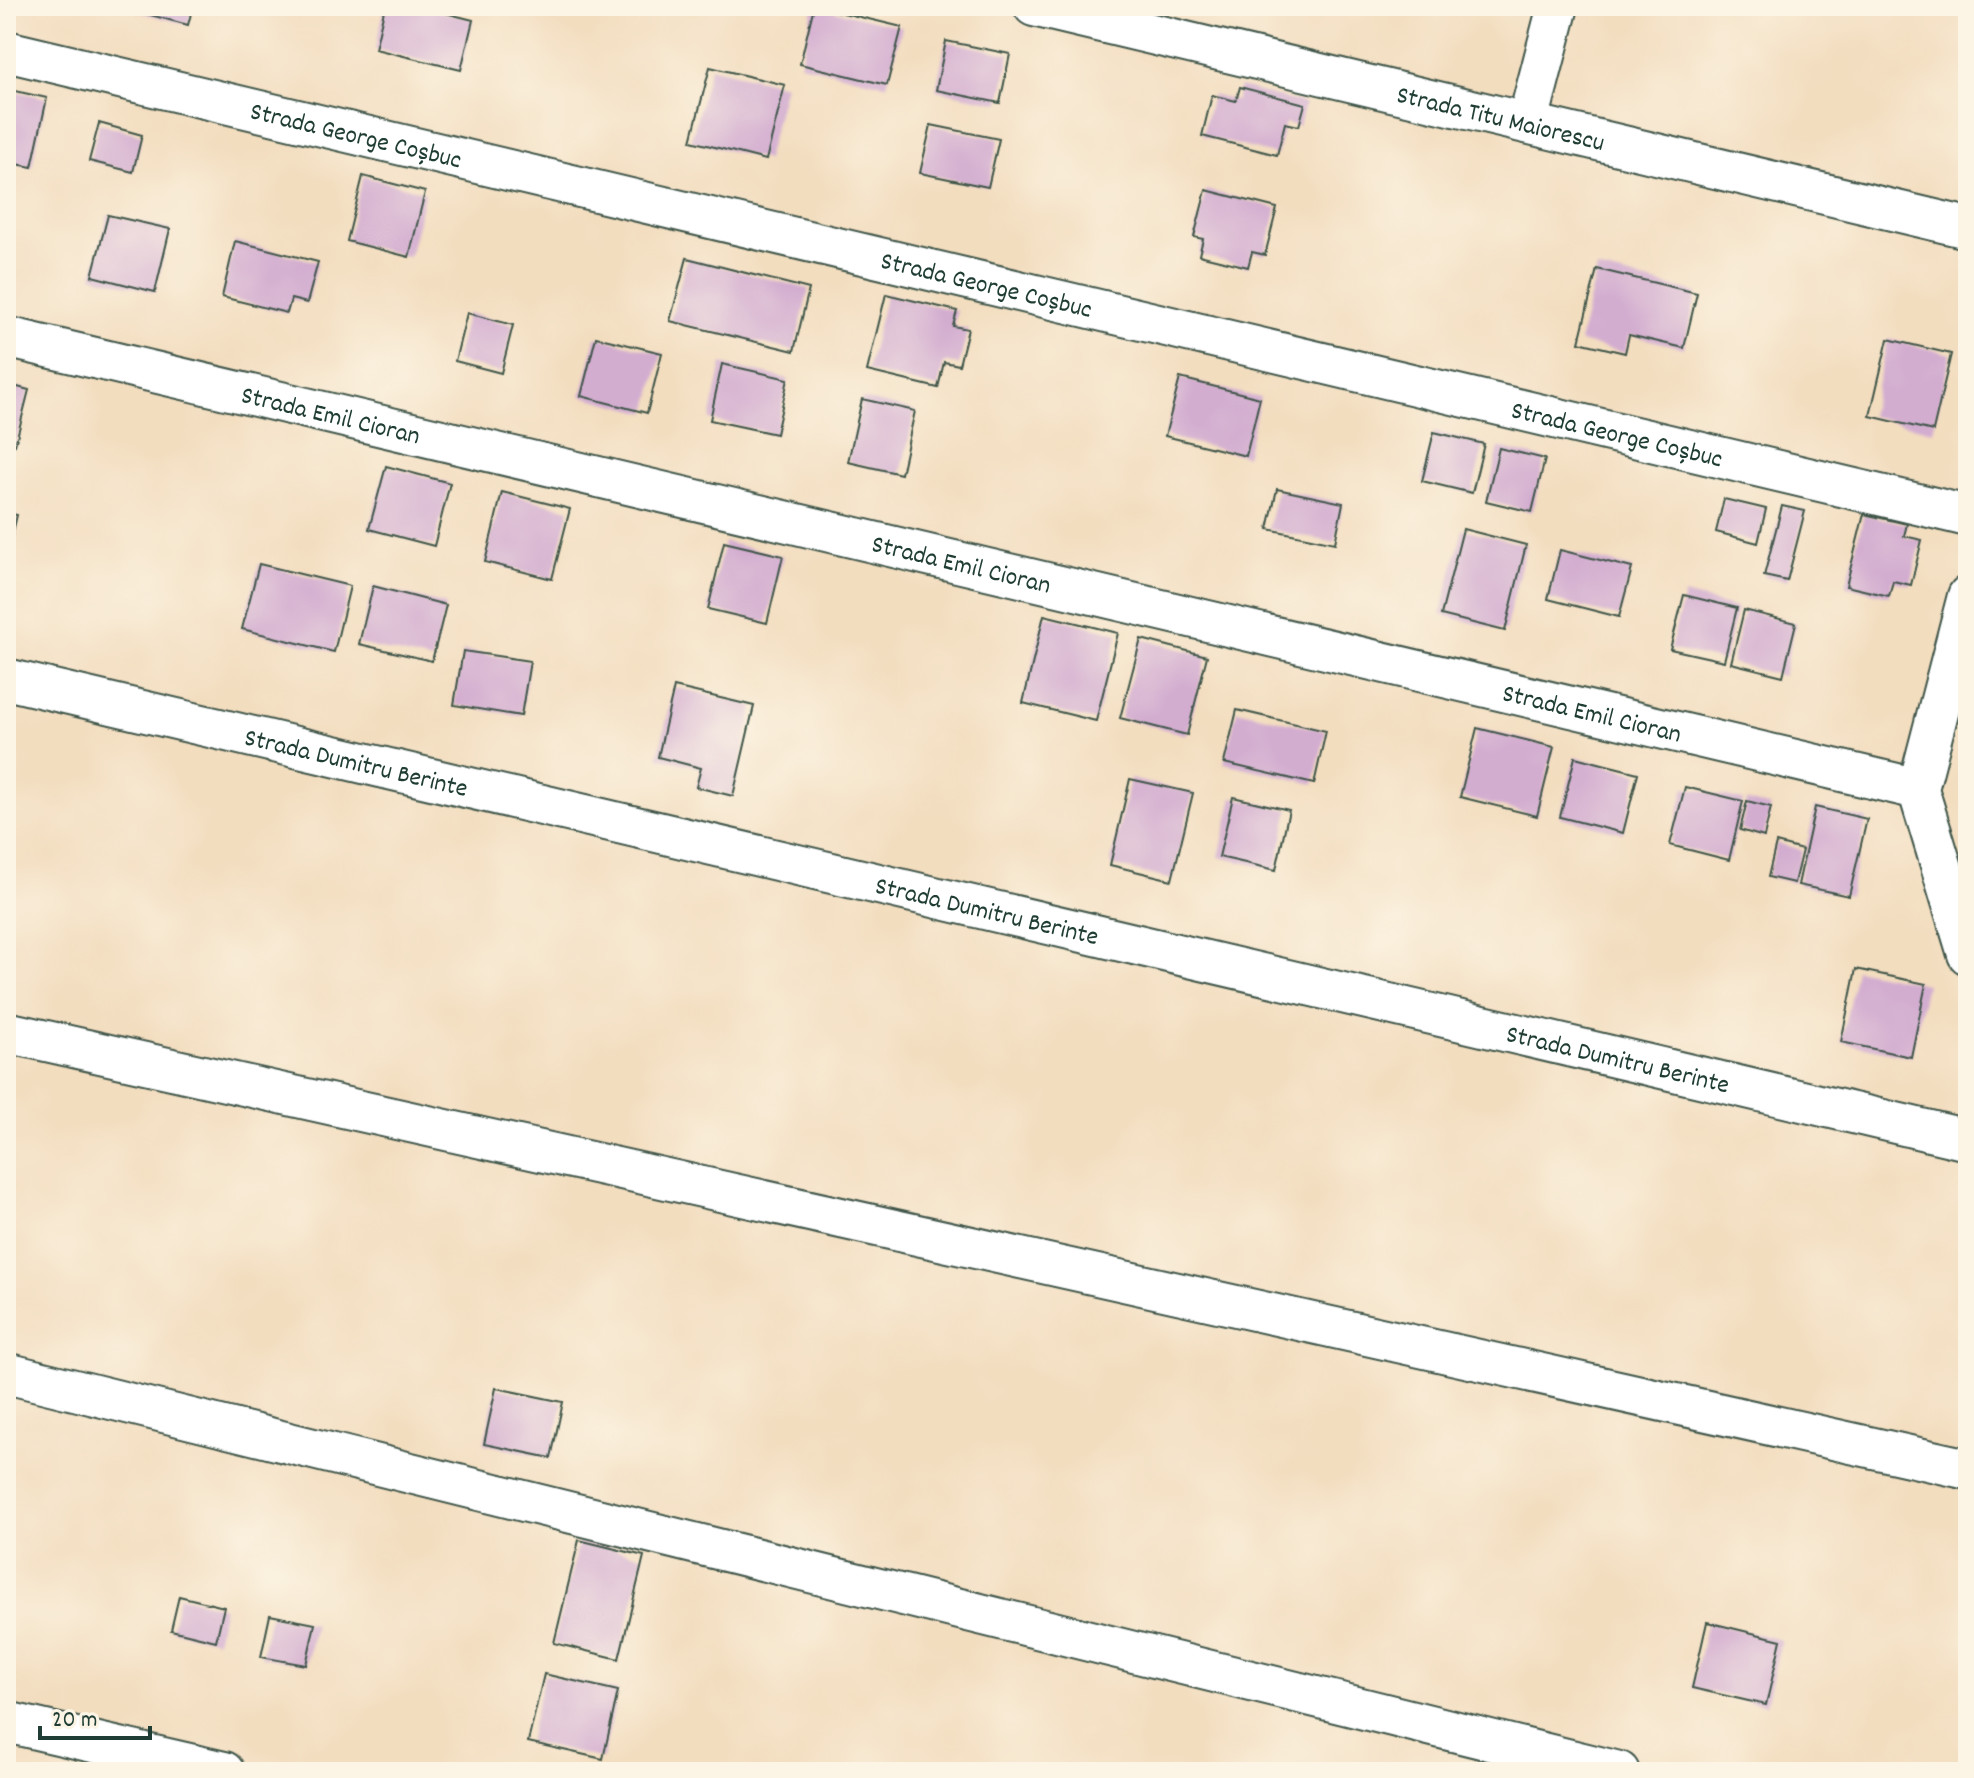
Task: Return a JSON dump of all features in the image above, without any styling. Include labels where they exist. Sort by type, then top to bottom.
[{"type":"street","name":"Strada Titu Maiorescu","points":[[1034,6],[1968,228]]},
{"type":"street","points":[[1528,121],[1558,6]]},
{"type":"street","name":"Strada George Coșbuc","points":[[6,51],[1968,516]]},
{"type":"street","name":"Strada Emil Cioran","points":[[6,337],[1918,789]]},
{"type":"street","points":[[1968,596],[1918,789],[1968,954]]},
{"type":"street","name":"Strada Dumitru Berinte","points":[[6,679],[1968,1140]]},
{"type":"street","points":[[6,1032],[1968,1469]]},
{"type":"street","points":[[6,1373],[1619,1772]]},
{"type":"street","points":[[6,1722],[224,1772]]},
{"type":"building","points":[[117,6],[193,6],[188,25]]},
{"type":"building","points":[[385,6],[418,6],[473,20],[461,70],[375,49]]},
{"type":"building","points":[[591,6],[620,6],[618,14]]},
{"type":"building","points":[[814,6],[902,27],[887,85],[800,64]]},
{"type":"building","points":[[946,41],[1010,54],[1000,103],[936,90]]},
{"type":"building","points":[[710,67],[785,85],[766,160],[691,141]]},
{"type":"building","points":[[1240,87],[1305,104],[1299,126],[1285,123],[1277,155],[1202,136],[1212,95],[1236,101]]},
{"type":"building","points":[[6,89],[47,98],[32,167],[6,162]]},
{"type":"building","points":[[99,123],[142,135],[133,172],[89,161]]},
{"type":"building","points":[[931,125],[999,139],[988,187],[920,173]]},
{"type":"building","points":[[363,176],[425,192],[409,257],[347,241]]},
{"type":"building","points":[[1206,190],[1277,208],[1265,255],[1252,252],[1248,267],[1199,255],[1203,239],[1194,237]]},
{"type":"building","points":[[108,215],[170,229],[155,292],[92,276]]},
{"type":"building","points":[[235,241],[318,262],[307,303],[291,299],[287,313],[222,297]]},
{"type":"building","points":[[687,258],[809,289],[794,351],[670,321]]},
{"type":"building","points":[[1597,269],[1697,293],[1684,348],[1629,335],[1625,353],[1579,342]]},
{"type":"building","points":[[886,294],[957,311],[953,326],[968,329],[959,365],[944,362],[938,388],[867,371]]},
{"type":"building","points":[[467,313],[513,325],[501,373],[455,361]]},
{"type":"building","points":[[596,337],[662,353],[647,413],[581,396]]},
{"type":"building","points":[[1888,339],[1951,354],[1933,431],[1870,416]]},
{"type":"building","points":[[722,364],[788,379],[776,434],[710,420]]},
{"type":"building","points":[[1180,378],[1260,398],[1246,456],[1165,436]]},
{"type":"building","points":[[6,384],[29,390],[15,445],[6,443]]},
{"type":"building","points":[[862,399],[915,411],[901,474],[848,462]]},
{"type":"building","points":[[1434,432],[1484,444],[1472,493],[1422,481]]},
{"type":"building","points":[[1499,448],[1545,459],[1532,512],[1486,501]]},
{"type":"building","points":[[386,466],[450,483],[434,546],[369,529]]},
{"type":"building","points":[[1277,489],[1343,503],[1335,543],[1268,529]]},
{"type":"building","points":[[502,492],[570,509],[552,579],[485,562]]},
{"type":"building","points":[[1724,499],[1766,509],[1758,543],[1716,532]]},
{"type":"building","points":[[1782,506],[1805,511],[1787,581],[1764,576]]},
{"type":"building","points":[[6,513],[17,515],[7,557],[6,557]]},
{"type":"building","points":[[1864,514],[1907,524],[1904,536],[1922,540],[1911,585],[1893,581],[1889,596],[1846,586]]},
{"type":"building","points":[[1463,529],[1526,545],[1505,631],[1441,615]]},
{"type":"building","points":[[724,542],[783,556],[767,623],[708,609]]},
{"type":"building","points":[[1560,550],[1632,568],[1619,617],[1548,599]]},
{"type":"building","points":[[259,564],[350,586],[334,652],[242,629]]},
{"type":"building","points":[[373,586],[446,605],[432,661],[359,644]]},
{"type":"building","points":[[1684,595],[1737,608],[1724,661],[1670,649]]},
{"type":"building","points":[[1744,610],[1796,623],[1783,676],[1731,663]]},
{"type":"building","points":[[1044,615],[1118,633],[1096,721],[1023,703]]},
{"type":"building","points":[[1141,639],[1207,656],[1187,735],[1120,718]]},
{"type":"building","points":[[463,651],[530,661],[521,716],[454,705]]},
{"type":"building","points":[[674,687],[754,706],[733,796],[696,787],[701,768],[658,757]]},
{"type":"building","points":[[1237,710],[1326,731],[1314,784],[1224,763]]},
{"type":"building","points":[[1477,728],[1554,747],[1537,816],[1460,797]]},
{"type":"building","points":[[1575,757],[1638,773],[1623,833],[1560,817]]},
{"type":"building","points":[[1130,779],[1193,793],[1172,880],[1110,865]]},
{"type":"building","points":[[1685,787],[1743,801],[1729,860],[1670,845]]},
{"type":"building","points":[[1233,797],[1289,810],[1276,870],[1219,857]]},
{"type":"building","points":[[1747,801],[1771,807],[1764,837],[1740,830]]},
{"type":"building","points":[[1815,807],[1867,819],[1849,896],[1798,885]]},
{"type":"building","points":[[1776,843],[1802,850],[1794,883],[1768,877]]},
{"type":"building","points":[[1856,969],[1926,984],[1911,1057],[1841,1042]]},
{"type":"building","points":[[496,1388],[563,1402],[551,1458],[484,1444]]},
{"type":"building","points":[[579,1540],[644,1556],[619,1659],[554,1643]]},
{"type":"building","points":[[179,1596],[224,1607],[216,1641],[171,1630]]},
{"type":"building","points":[[270,1615],[315,1624],[306,1665],[261,1657]]},
{"type":"building","points":[[1707,1622],[1781,1640],[1766,1705],[1692,1688]]},
{"type":"building","points":[[544,1674],[618,1691],[603,1759],[528,1742]]}]
